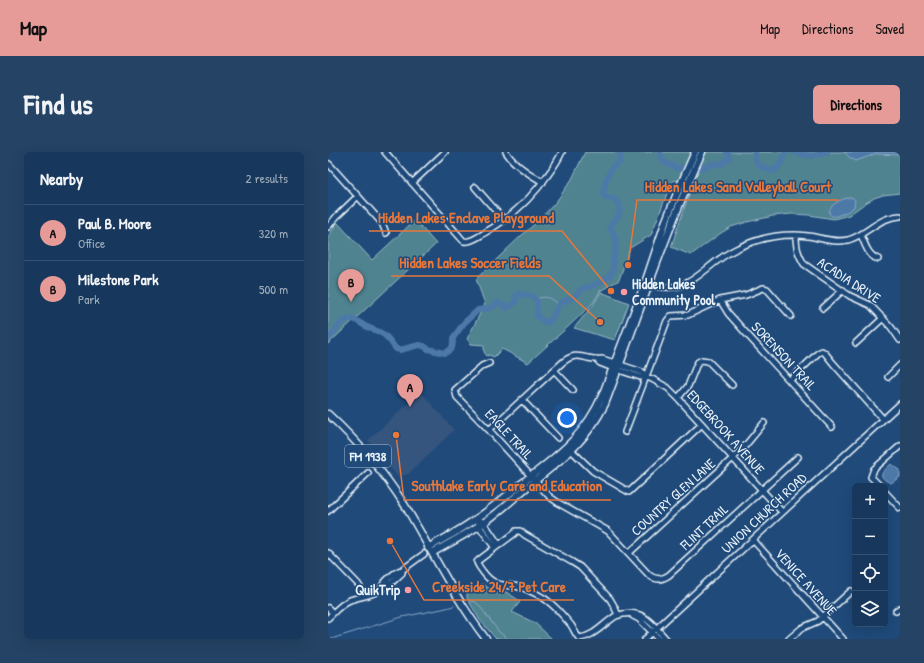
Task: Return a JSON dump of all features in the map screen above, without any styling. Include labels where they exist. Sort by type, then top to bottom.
[{"type":"main road","points":[[647,284],[665,223],[695,152]]},
{"type":"main road","points":[[430,551],[533,478],[583,439],[598,418],[605,404],[616,366],[647,284],[702,152]]},
{"type":"main road","name":"FM 1938","points":[[328,414],[358,443],[377,466],[403,503],[430,551],[471,618],[486,639]]},
{"type":"main road","points":[[430,551],[481,524],[496,514],[533,478]]},
{"type":"street","points":[[385,152],[465,242],[471,241],[521,207],[543,182],[562,152]]},
{"type":"street","points":[[412,183],[445,152]]},
{"type":"street","points":[[506,152],[508,156],[532,176],[543,182]]},
{"type":"street","points":[[329,164],[382,223],[386,232]]},
{"type":"street","points":[[475,187],[504,220]]},
{"type":"street","points":[[328,227],[336,217],[358,196]]},
{"type":"street","points":[[647,284],[667,288],[680,286],[695,280],[719,259],[751,242],[796,235],[836,241],[846,240],[854,238],[883,220],[890,217],[900,216]]},
{"type":"street","points":[[861,234],[870,254],[874,258],[878,259]]},
{"type":"street","name":"ACADIA DRIVE","points":[[796,235],[796,247],[804,264],[857,300],[870,306],[891,327],[900,340]]},
{"type":"street","points":[[625,432],[668,319],[671,316],[688,315],[720,300],[746,295],[766,288],[791,316]]},
{"type":"street","points":[[823,308],[843,290]]},
{"type":"street","name":"SORENSON TRAIL","points":[[720,300],[728,313],[832,426]]},
{"type":"street","points":[[856,343],[883,318]]},
{"type":"street","points":[[790,380],[818,353],[825,353],[883,419]]},
{"type":"street","name":"EDGEBROOK AVENUE","points":[[489,430],[570,357],[578,356],[598,360],[600,363],[642,372],[646,377],[664,386],[678,398],[782,512]]},
{"type":"street","points":[[678,398],[688,386],[698,362],[702,360],[708,361],[732,385]]},
{"type":"street","name":"EAGLE TRAIL","points":[[489,363],[482,366],[455,390],[457,397],[555,500],[608,532],[650,576],[660,579]]},
{"type":"street","points":[[888,377],[900,365]]},
{"type":"street","points":[[554,370],[574,390]]},
{"type":"street","points":[[522,400],[558,438]]},
{"type":"street","name":"UNION CHURCH ROAD","points":[[645,639],[900,404]]},
{"type":"street","name":"COUNTRY GLEN LANE","points":[[629,553],[733,458],[764,423]]},
{"type":"street","points":[[570,449],[593,471],[629,492],[702,424]]},
{"type":"street","points":[[877,483],[871,477],[874,469],[900,446]]},
{"type":"street","name":"FLINT TRAIL","points":[[660,579],[670,576],[798,457]]},
{"type":"street","points":[[328,511],[368,473]]},
{"type":"street","points":[[888,495],[900,508]]},
{"type":"street","points":[[478,518],[497,547]]},
{"type":"street","points":[[620,615],[610,599],[583,570],[519,530],[477,562],[486,576],[494,583],[524,588],[550,602],[570,624],[579,638],[593,633],[612,618],[620,615],[632,614],[644,617],[659,639]]},
{"type":"street","name":"VENICE AVENUE","points":[[752,540],[843,639]]},
{"type":"street","points":[[328,618],[348,600],[375,593],[381,589],[382,585],[398,571],[402,570],[430,551]]},
{"type":"street","points":[[328,553],[358,584],[364,596]]},
{"type":"street","points":[[789,639],[802,628],[818,621],[851,591]]},
{"type":"street","points":[[328,608],[333,613]]},
{"type":"street","points":[[654,630],[666,639]]},
{"type":"shaded area","points":[[844,152],[900,152],[900,155],[875,154],[856,161]]},
{"type":"shaded area","points":[[850,197],[855,200],[854,207],[847,212],[836,216],[830,215],[829,211],[834,204],[840,200]]},
{"type":"shaded area","points":[[421,392],[454,430],[408,474],[398,477],[368,440]]},
{"type":"shaded area","points":[[891,464],[900,470],[900,477],[891,483],[883,478],[882,474]]},
{"type":"green space","points":[[585,152],[900,152],[900,193],[883,195],[874,198],[849,215],[834,219],[791,214],[773,216],[747,222],[731,227],[691,255],[671,247],[695,177],[672,181],[651,235],[630,248],[619,280],[600,291],[593,303],[528,363],[502,349],[494,357],[489,355],[487,356],[484,352],[484,345],[471,344],[467,339],[485,304],[476,279],[538,221],[556,202],[572,179]]},
{"type":"green space","points":[[415,220],[436,244],[328,344],[328,238],[337,222],[372,260]]},
{"type":"green space","points":[[601,292],[629,303],[615,340],[574,328],[594,304]]},
{"type":"green space","points":[[481,584],[495,591],[504,591],[517,599],[520,602],[512,612],[535,623],[552,639],[496,639],[480,620],[467,598],[467,591]]},
{"type":"waterway","points":[[328,339],[341,323],[350,318],[383,334],[396,349],[400,350],[419,345],[445,353],[452,347],[453,338],[464,323],[478,310],[491,308],[498,303],[507,308],[516,302],[516,296],[518,294],[532,296],[537,301],[537,316],[547,323],[552,319],[557,307],[561,303],[574,297],[583,288],[590,287],[602,281],[609,276],[613,270],[616,242],[610,228],[620,209],[616,201],[606,198],[603,194],[606,180],[613,166],[620,161],[620,152]]},
{"type":"waterway","points":[[660,152],[662,160],[676,168],[706,168],[712,164],[723,164],[729,159],[727,152]]},
{"type":"waterway","points":[[755,152],[758,164],[774,171],[782,162],[786,152]]},
{"type":"waterway","points":[[794,152],[810,155],[818,155],[827,152]]},
{"type":"waterway","points":[[535,299],[542,297],[548,298],[559,305]]},
{"type":"waterway","points":[[470,602],[474,601],[478,604],[499,632],[508,639]]},
{"type":"waterway","points":[[331,639],[402,617],[454,606]]},
{"type":"place","name":"Hidden Lakes Sand Volleyball Court","points":[[628,265]]},
{"type":"place","name":"Hidden Lakes Enclave Playground","points":[[611,291]]},
{"type":"place","name":"Hidden Lakes Community Pool","points":[[624,292]]},
{"type":"place","name":"Milestone Park","points":[[351,302]]},
{"type":"place","name":"Hidden Lakes Soccer Fields","points":[[600,322]]},
{"type":"place","name":"Paul B. Moore","points":[[410,407]]},
{"type":"place","name":"Southlake Early Care and Education","points":[[396,435]]},
{"type":"place","name":"Creekside 24/7 Pet Care","points":[[390,541]]},
{"type":"place","name":"QuikTrip","points":[[408,590]]}]
